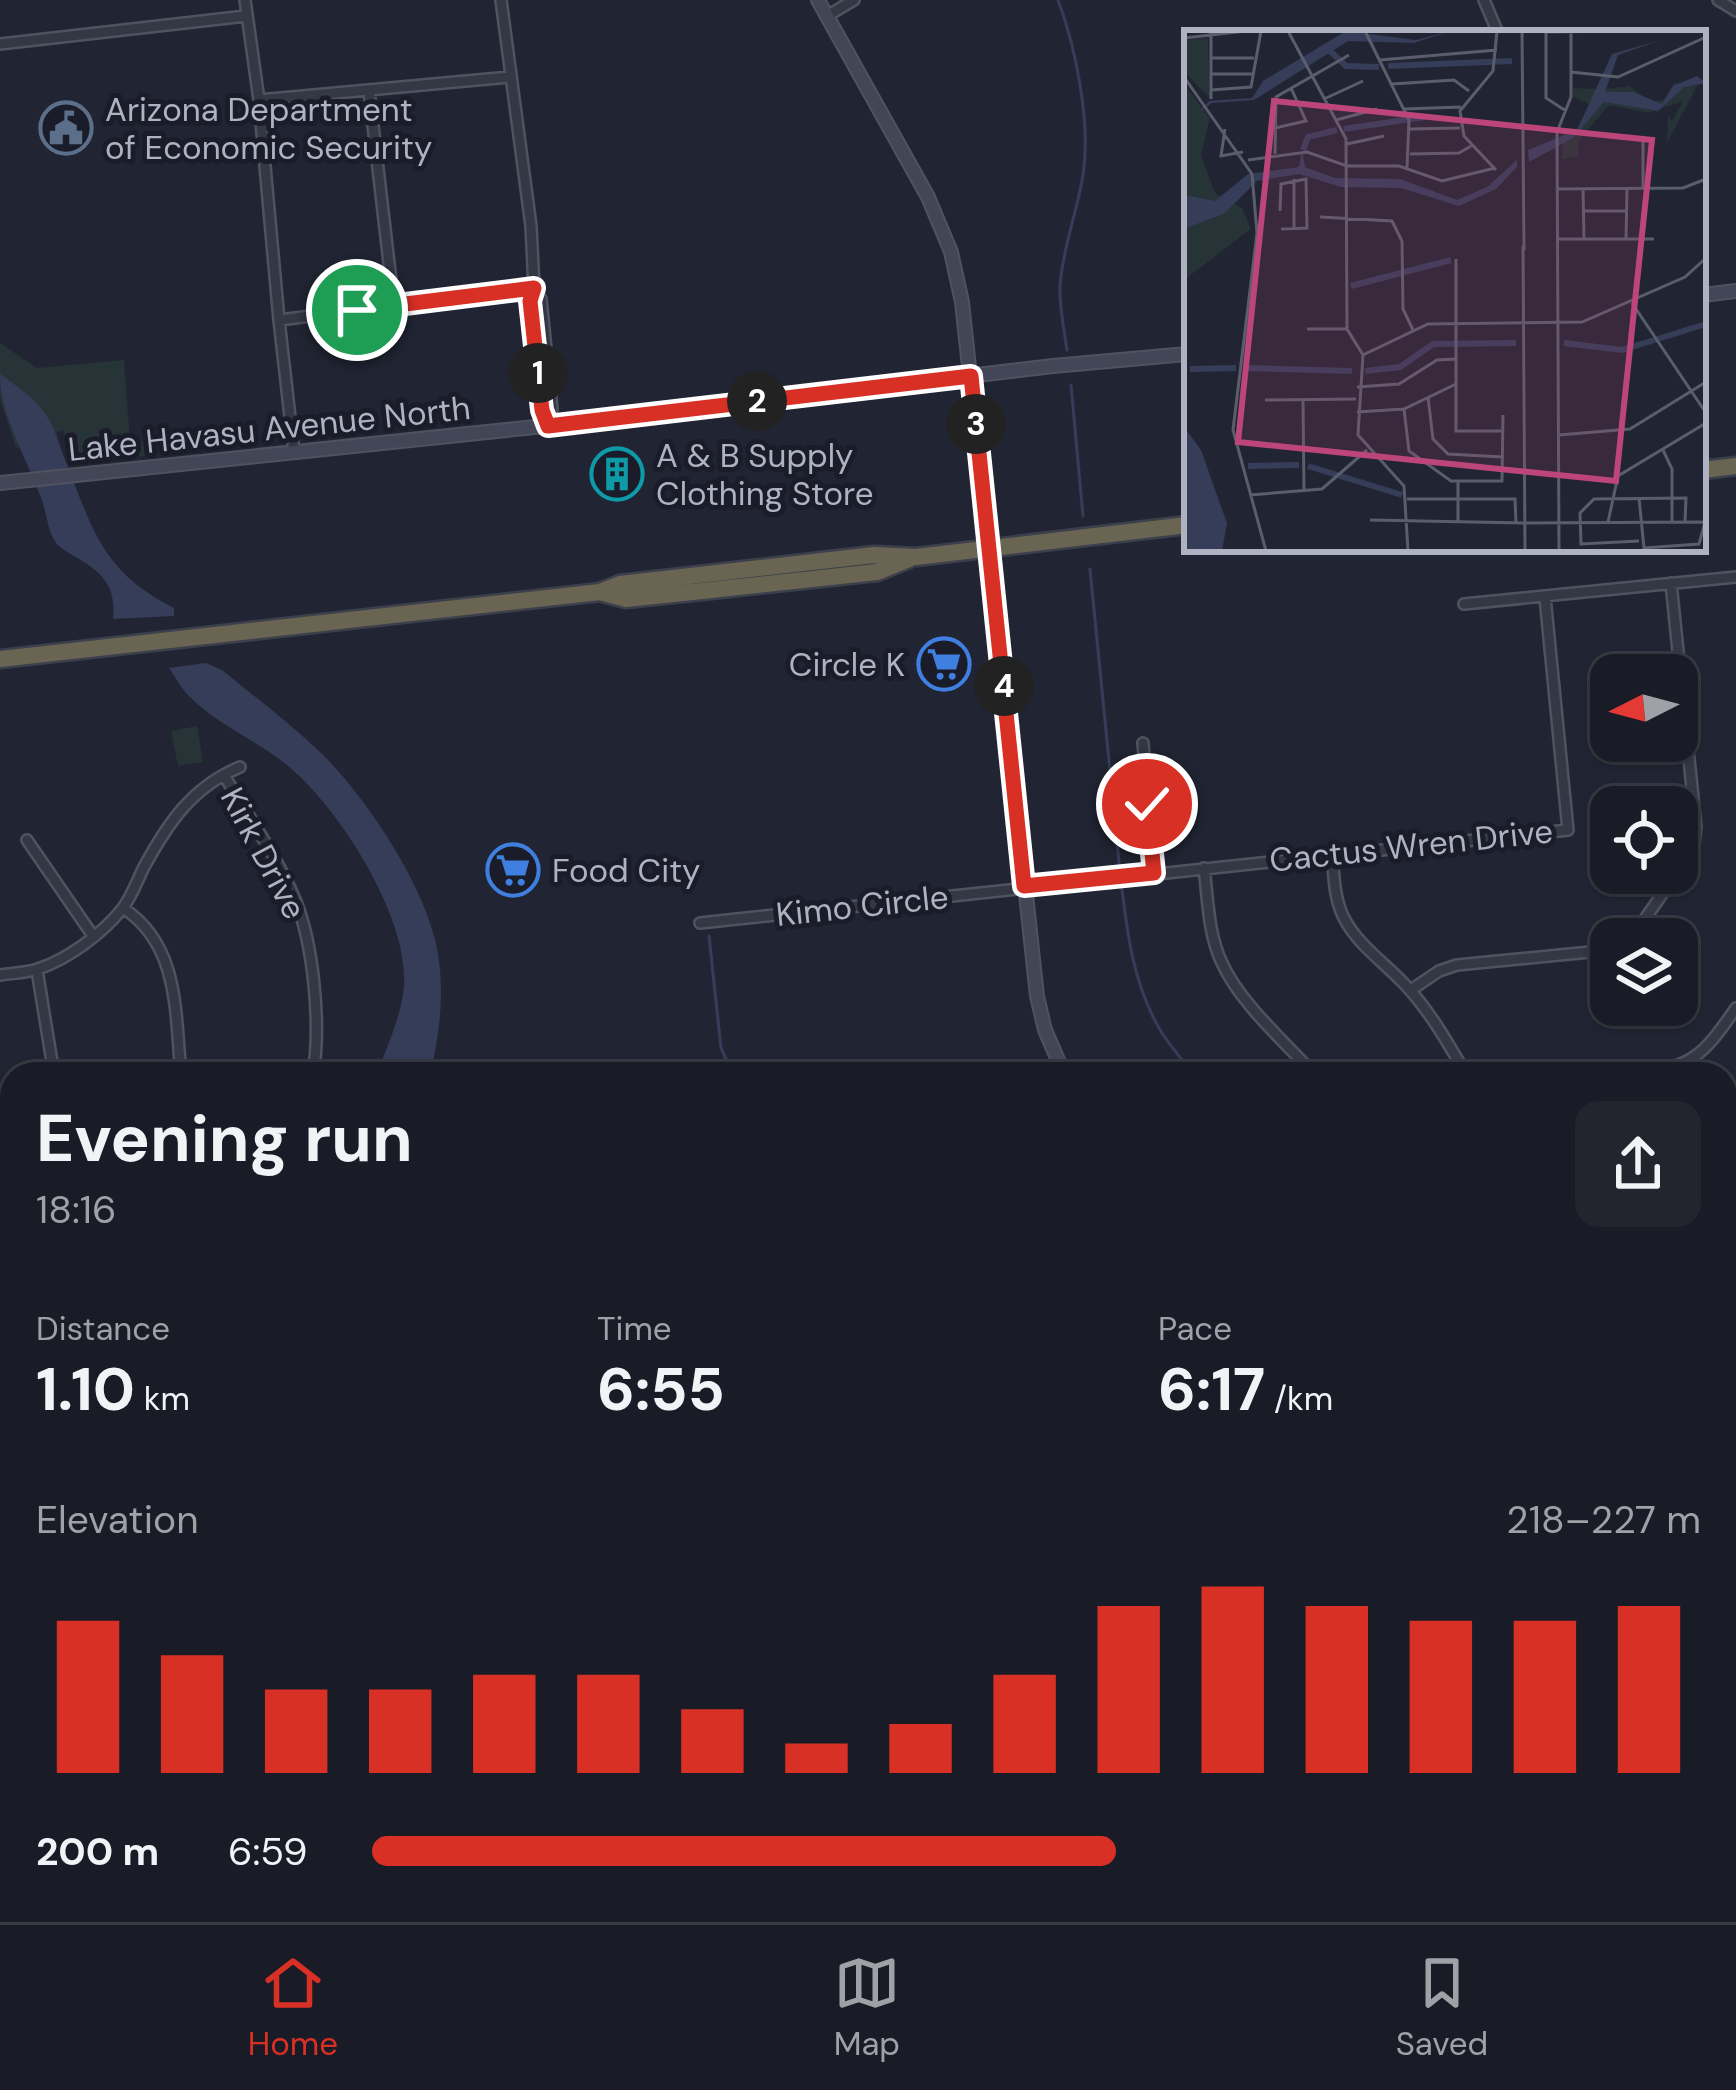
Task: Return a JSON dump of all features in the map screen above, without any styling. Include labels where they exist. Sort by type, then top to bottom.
[{"type":"highway","points":[[1706,470],[1736,466]]},
{"type":"highway","points":[[0,659],[600,592],[626,599],[877,572],[916,557],[1184,525]]},
{"type":"main road","points":[[818,0],[928,197],[951,252],[971,376],[1037,996],[1059,1062]]},
{"type":"main road","points":[[1706,295],[1736,291]]},
{"type":"main road","name":"Lake Havasu Avenue North","points":[[0,483],[1184,354]]},
{"type":"street","points":[[244,0],[259,100],[294,452]]},
{"type":"street","points":[[501,0],[531,226],[534,288],[541,299],[552,409],[548,426]]},
{"type":"street","points":[[827,16],[854,0]]},
{"type":"street","points":[[1484,0],[1497,30]]},
{"type":"street","points":[[1718,0],[1736,11]]},
{"type":"street","points":[[0,44],[246,16]]},
{"type":"street","points":[[259,100],[510,77]]},
{"type":"street","points":[[369,91],[394,305]]},
{"type":"street","points":[[279,320],[534,288]]},
{"type":"street","points":[[1464,604],[1736,577]]},
{"type":"street","points":[[1671,583],[1692,786]]},
{"type":"street","name":"Cactus Wren Drive","points":[[1024,886],[1568,830],[1545,597]]},
{"type":"street","points":[[1143,743],[1154,873]]},
{"type":"street","points":[[0,975],[37,970],[93,937],[123,908],[171,819],[195,794],[240,767]]},
{"type":"street","name":"Kirk Drive","points":[[224,775],[286,880],[303,923],[317,1035],[314,1062]]},
{"type":"street","points":[[27,840],[93,937]]},
{"type":"street","points":[[1332,854],[1342,916],[1411,990],[1459,1062]]},
{"type":"street","points":[[1204,868],[1213,937],[1222,963],[1239,991],[1303,1062]]},
{"type":"street","name":"Kimo Circle","points":[[700,923],[1024,886]]},
{"type":"street","points":[[123,908],[154,935],[168,964],[180,1062]]},
{"type":"street","points":[[1411,990],[1457,965],[1590,950]]},
{"type":"street","points":[[37,970],[52,1062]]},
{"type":"street","points":[[1686,1062],[1712,1043],[1736,1008]]},
{"type":"shaded area","points":[[0,343],[37,368],[124,360],[130,442],[143,442],[145,456],[70,463],[63,430],[57,432],[60,452],[28,444],[16,448],[0,399]]},
{"type":"shaded area","points":[[197,726],[203,762],[178,766],[171,731]]},
{"type":"water","points":[[0,374],[33,399],[48,418],[93,529],[116,564],[131,580],[174,608],[174,616],[113,619],[113,599],[102,577],[56,543],[9,422]]},
{"type":"water","points":[[206,663],[222,670],[322,754],[372,815],[416,889],[434,936],[441,987],[432,1062],[381,1062],[403,994],[404,966],[385,901],[348,835],[304,781],[201,707],[169,668]]},
{"type":"waterway","points":[[1058,0],[1076,63],[1085,132],[1083,175],[1060,285],[1067,350]]},
{"type":"waterway","points":[[1071,385],[1083,516]]},
{"type":"waterway","points":[[1090,569],[1120,872]]},
{"type":"waterway","points":[[1121,881],[1143,993],[1163,1034],[1184,1062]]},
{"type":"waterway","points":[[709,936],[721,1048],[727,1062]]},
{"type":"place","name":"Arizona Department of Economic Security","points":[[66,128]]},
{"type":"place","name":"A & B Supply Clothing Store","points":[[617,474]]},
{"type":"place","name":"Circle K","points":[[944,664]]},
{"type":"place","name":"Food City","points":[[513,870]]},
{"type":"route","points":[[357,310],[534,288],[530,301],[542,410],[548,426],[971,376],[1024,886],[1154,873],[1147,804]]}]
